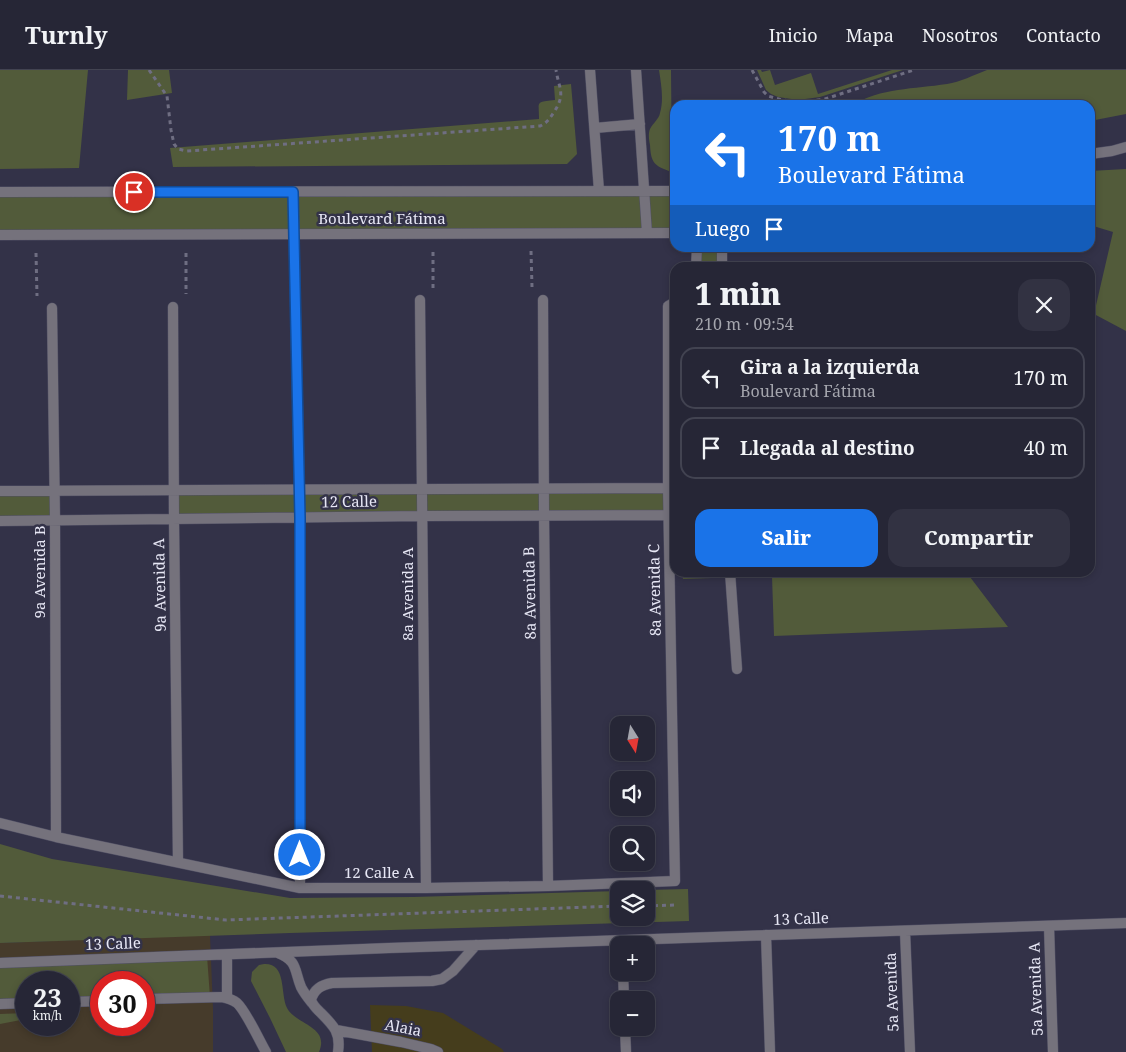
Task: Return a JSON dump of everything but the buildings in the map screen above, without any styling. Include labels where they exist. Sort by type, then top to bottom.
[{"type":"street","points":[[590,70],[599,191]]},
{"type":"street","points":[[636,70],[647,233]]},
{"type":"street","points":[[595,128],[640,124]]},
{"type":"street","points":[[1095,153],[1126,147]]},
{"type":"street","name":"Boulevard Fátima","points":[[0,192],[670,191]]},
{"type":"street","points":[[293,192],[299,491],[300,888]]},
{"type":"street","name":"Boulevard Fátima","points":[[0,235],[670,233]]},
{"type":"street","name":"8a Avenida A","points":[[420,300],[426,888]]},
{"type":"street","name":"8a Avenida B","points":[[543,300],[548,886]]},
{"type":"street","name":"8a Avenida C","points":[[670,305],[668,306],[668,515],[675,881]]},
{"type":"street","name":"9a Avenida A","points":[[173,307],[178,862]]},
{"type":"street","name":"9a Avenida B","points":[[52,308],[56,837]]},
{"type":"street","name":"12 Calle","points":[[0,491],[668,488]]},
{"type":"street","name":"12 Calle","points":[[0,521],[422,515],[668,515]]},
{"type":"street","points":[[730,577],[737,669]]},
{"type":"street","name":"12 Calle A","points":[[0,823],[56,837],[300,888],[548,886],[675,881]]},
{"type":"street","name":"13 Calle","points":[[655,941],[766,935],[1126,923]]},
{"type":"street","name":"5a Avenida A","points":[[1049,926],[1053,1052]]},
{"type":"street","name":"5a Avenida","points":[[905,930],[910,1052]]},
{"type":"street","points":[[766,935],[770,1052]]},
{"type":"street","name":"13 Calle","points":[[0,963],[476,945],[610,943]]},
{"type":"street","points":[[312,1003],[313,994],[324,984],[442,979],[453,971],[476,945]]},
{"type":"street","points":[[278,953],[288,958],[294,966],[301,988],[336,1030],[339,1045],[338,1052]]},
{"type":"street","points":[[227,955],[227,998]]},
{"type":"street","points":[[155,999],[216,997],[231,999],[244,1012],[266,1052]]},
{"type":"street","points":[[0,1004],[15,1003]]},
{"type":"street","name":"Alaia","points":[[336,1030],[402,1042],[438,1052]]},
{"type":"street","points":[[625,1036],[626,1052]]},
{"type":"path","points":[[149,70],[167,96],[174,144],[178,148],[187,151],[540,126],[550,119],[561,100],[556,70]]},
{"type":"path","points":[[752,70],[764,92],[768,96],[782,100]]},
{"type":"path","points":[[817,100],[914,70]]},
{"type":"path","points":[[420,300],[433,288],[432,234]]},
{"type":"path","points":[[530,234],[532,290],[543,300]]},
{"type":"path","points":[[36,235],[37,296],[52,308]]},
{"type":"path","points":[[173,307],[186,300],[186,235]]},
{"type":"path","points":[[0,896],[226,920],[610,906]]},
{"type":"path","points":[[655,906],[675,905]]},
{"type":"shaded area","points":[[210,935],[213,1052],[0,1052],[0,943]]},
{"type":"green space","points":[[0,70],[88,70],[79,168],[0,169]]},
{"type":"green space","points":[[128,70],[169,70],[172,93],[127,100]]},
{"type":"green space","points":[[659,70],[671,70],[670,171],[657,166],[650,151],[649,131],[659,115],[662,92]]},
{"type":"green space","points":[[757,70],[762,72],[770,70],[775,85],[811,73],[818,94],[892,70],[903,70],[820,97],[798,100],[771,94],[766,90]]},
{"type":"green space","points":[[987,70],[1126,70],[1126,114],[1095,120],[1095,100],[861,100],[886,92],[962,80]]},
{"type":"green space","points":[[571,84],[577,154],[567,164],[173,167],[170,148],[539,119],[539,106],[541,102],[555,100],[554,86]]},
{"type":"green space","points":[[1126,169],[1126,331],[1095,315],[1113,232],[1095,227],[1095,171]]},
{"type":"green space","points":[[670,191],[670,233],[0,235],[0,192]]},
{"type":"green space","points":[[697,252],[722,252],[722,262],[696,262]]},
{"type":"green space","points":[[668,488],[668,515],[174,519],[174,492]]},
{"type":"green space","points":[[0,491],[54,491],[55,518],[0,521]]},
{"type":"green space","points":[[683,577],[712,578],[683,579]]},
{"type":"green space","points":[[772,577],[970,577],[1008,627],[774,636]]},
{"type":"green space","points":[[0,844],[52,859],[290,898],[413,897],[610,891],[610,923],[0,943]]},
{"type":"green space","points":[[688,889],[689,921],[655,922],[655,890]]},
{"type":"green space","points":[[207,956],[210,997],[155,999],[155,971],[90,971],[90,1001],[80,1002],[80,971],[15,971],[15,1003],[0,1004],[0,963]]},
{"type":"green space","points":[[264,964],[276,968],[280,974],[285,1002],[291,1014],[316,1031],[320,1037],[319,1052],[286,1052],[251,981],[252,972],[259,965]]},
{"type":"green space","points":[[15,1013],[15,1021],[0,1024],[0,1014]]},
{"type":"sand","points":[[370,1005],[406,1006],[443,1013],[504,1052],[372,1052]]},
{"type":"route","points":[[134,192],[293,192],[300,518],[300,855]]}]
